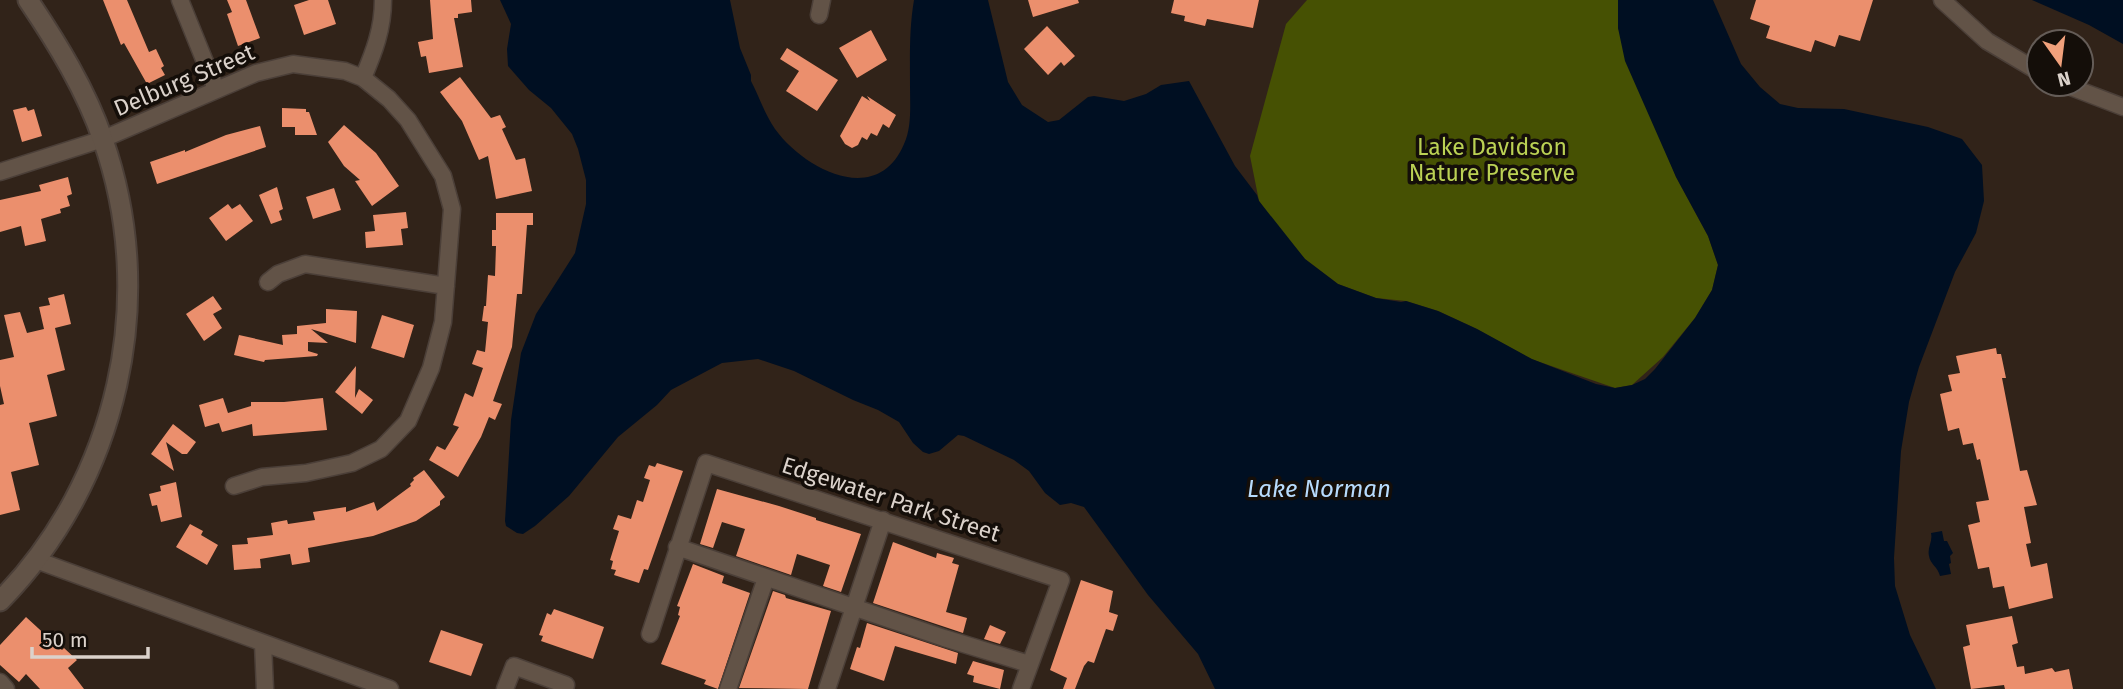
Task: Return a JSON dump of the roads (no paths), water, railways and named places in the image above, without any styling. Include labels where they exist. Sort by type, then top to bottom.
[{"type":"street","points":[[0,601],[55,534],[86,475],[105,431],[123,355],[128,311],[126,244],[115,180],[103,139],[66,60],[28,0]]},
{"type":"street","points":[[180,0],[216,89]]},
{"type":"street","points":[[363,78],[377,43],[383,0]]},
{"type":"street","points":[[1942,0],[1987,41],[2025,64]]},
{"type":"street","name":"Delburg Street","points":[[0,172],[103,139],[216,89],[265,70],[293,64],[345,71],[363,78],[389,99],[408,120],[443,176],[452,209],[443,322],[431,368],[408,421],[393,439],[370,455],[334,468],[262,477],[234,486]]},
{"type":"street","points":[[2095,96],[2123,107]]},
{"type":"street","points":[[268,282],[278,274],[305,264],[446,286]]},
{"type":"street","name":"Edgewater Park Street","points":[[677,547],[706,463],[883,520],[1061,580],[1029,664]]},
{"type":"street","points":[[827,689],[883,520]]},
{"type":"street","points":[[650,634],[677,547],[1029,664],[1021,689]]},
{"type":"street","points":[[36,560],[390,689]]},
{"type":"street","points":[[729,689],[766,578]]},
{"type":"street","points":[[263,644],[265,689]]},
{"type":"street","points":[[505,689],[514,666],[566,685],[565,689]]},
{"type":"street","points":[[0,682],[6,689]]},
{"type":"water","name":"Lake Norman","points":[[500,0],[730,0],[740,48],[751,81],[775,129],[788,144],[821,168],[840,176],[859,178],[877,174],[892,163],[907,137],[914,0],[988,0],[1008,82],[1022,105],[1048,122],[1059,120],[1088,97],[1124,101],[1146,94],[1161,85],[1189,81],[1235,166],[1259,201],[1305,259],[1338,284],[1376,298],[1406,301],[1438,311],[1532,359],[1596,384],[1615,388],[1645,379],[1655,369],[1695,318],[1712,290],[1718,265],[1708,236],[1676,177],[1625,61],[1618,28],[1618,0],[1713,0],[1741,64],[1760,87],[1780,104],[1798,108],[1844,109],[1928,127],[1962,139],[1982,165],[1984,201],[1976,233],[1955,272],[1919,367],[1909,402],[1901,451],[1894,558],[1895,586],[1910,635],[1936,689],[1215,689],[1198,654],[1148,595],[1084,507],[1071,503],[1060,505],[1045,493],[1029,471],[1014,460],[964,436],[958,435],[939,451],[929,454],[923,452],[913,443],[899,422],[878,410],[794,371],[758,359],[722,363],[671,390],[618,437],[569,496],[535,526],[523,534],[517,533],[506,526],[505,521],[511,420],[521,353],[536,314],[575,253],[586,204],[586,180],[572,134],[551,108],[529,90],[508,66],[507,49],[511,24]]},
{"type":"water","points":[[2032,0],[2123,0],[2123,44],[2089,25]]},
{"type":"water","points":[[1942,531],[1944,541],[1947,541],[1953,553],[1949,564],[1951,574],[1940,576],[1929,553],[1931,533]]},
{"type":"park label","name":"Lake Davidson Nature Preserve","points":[[1492,160]]}]
